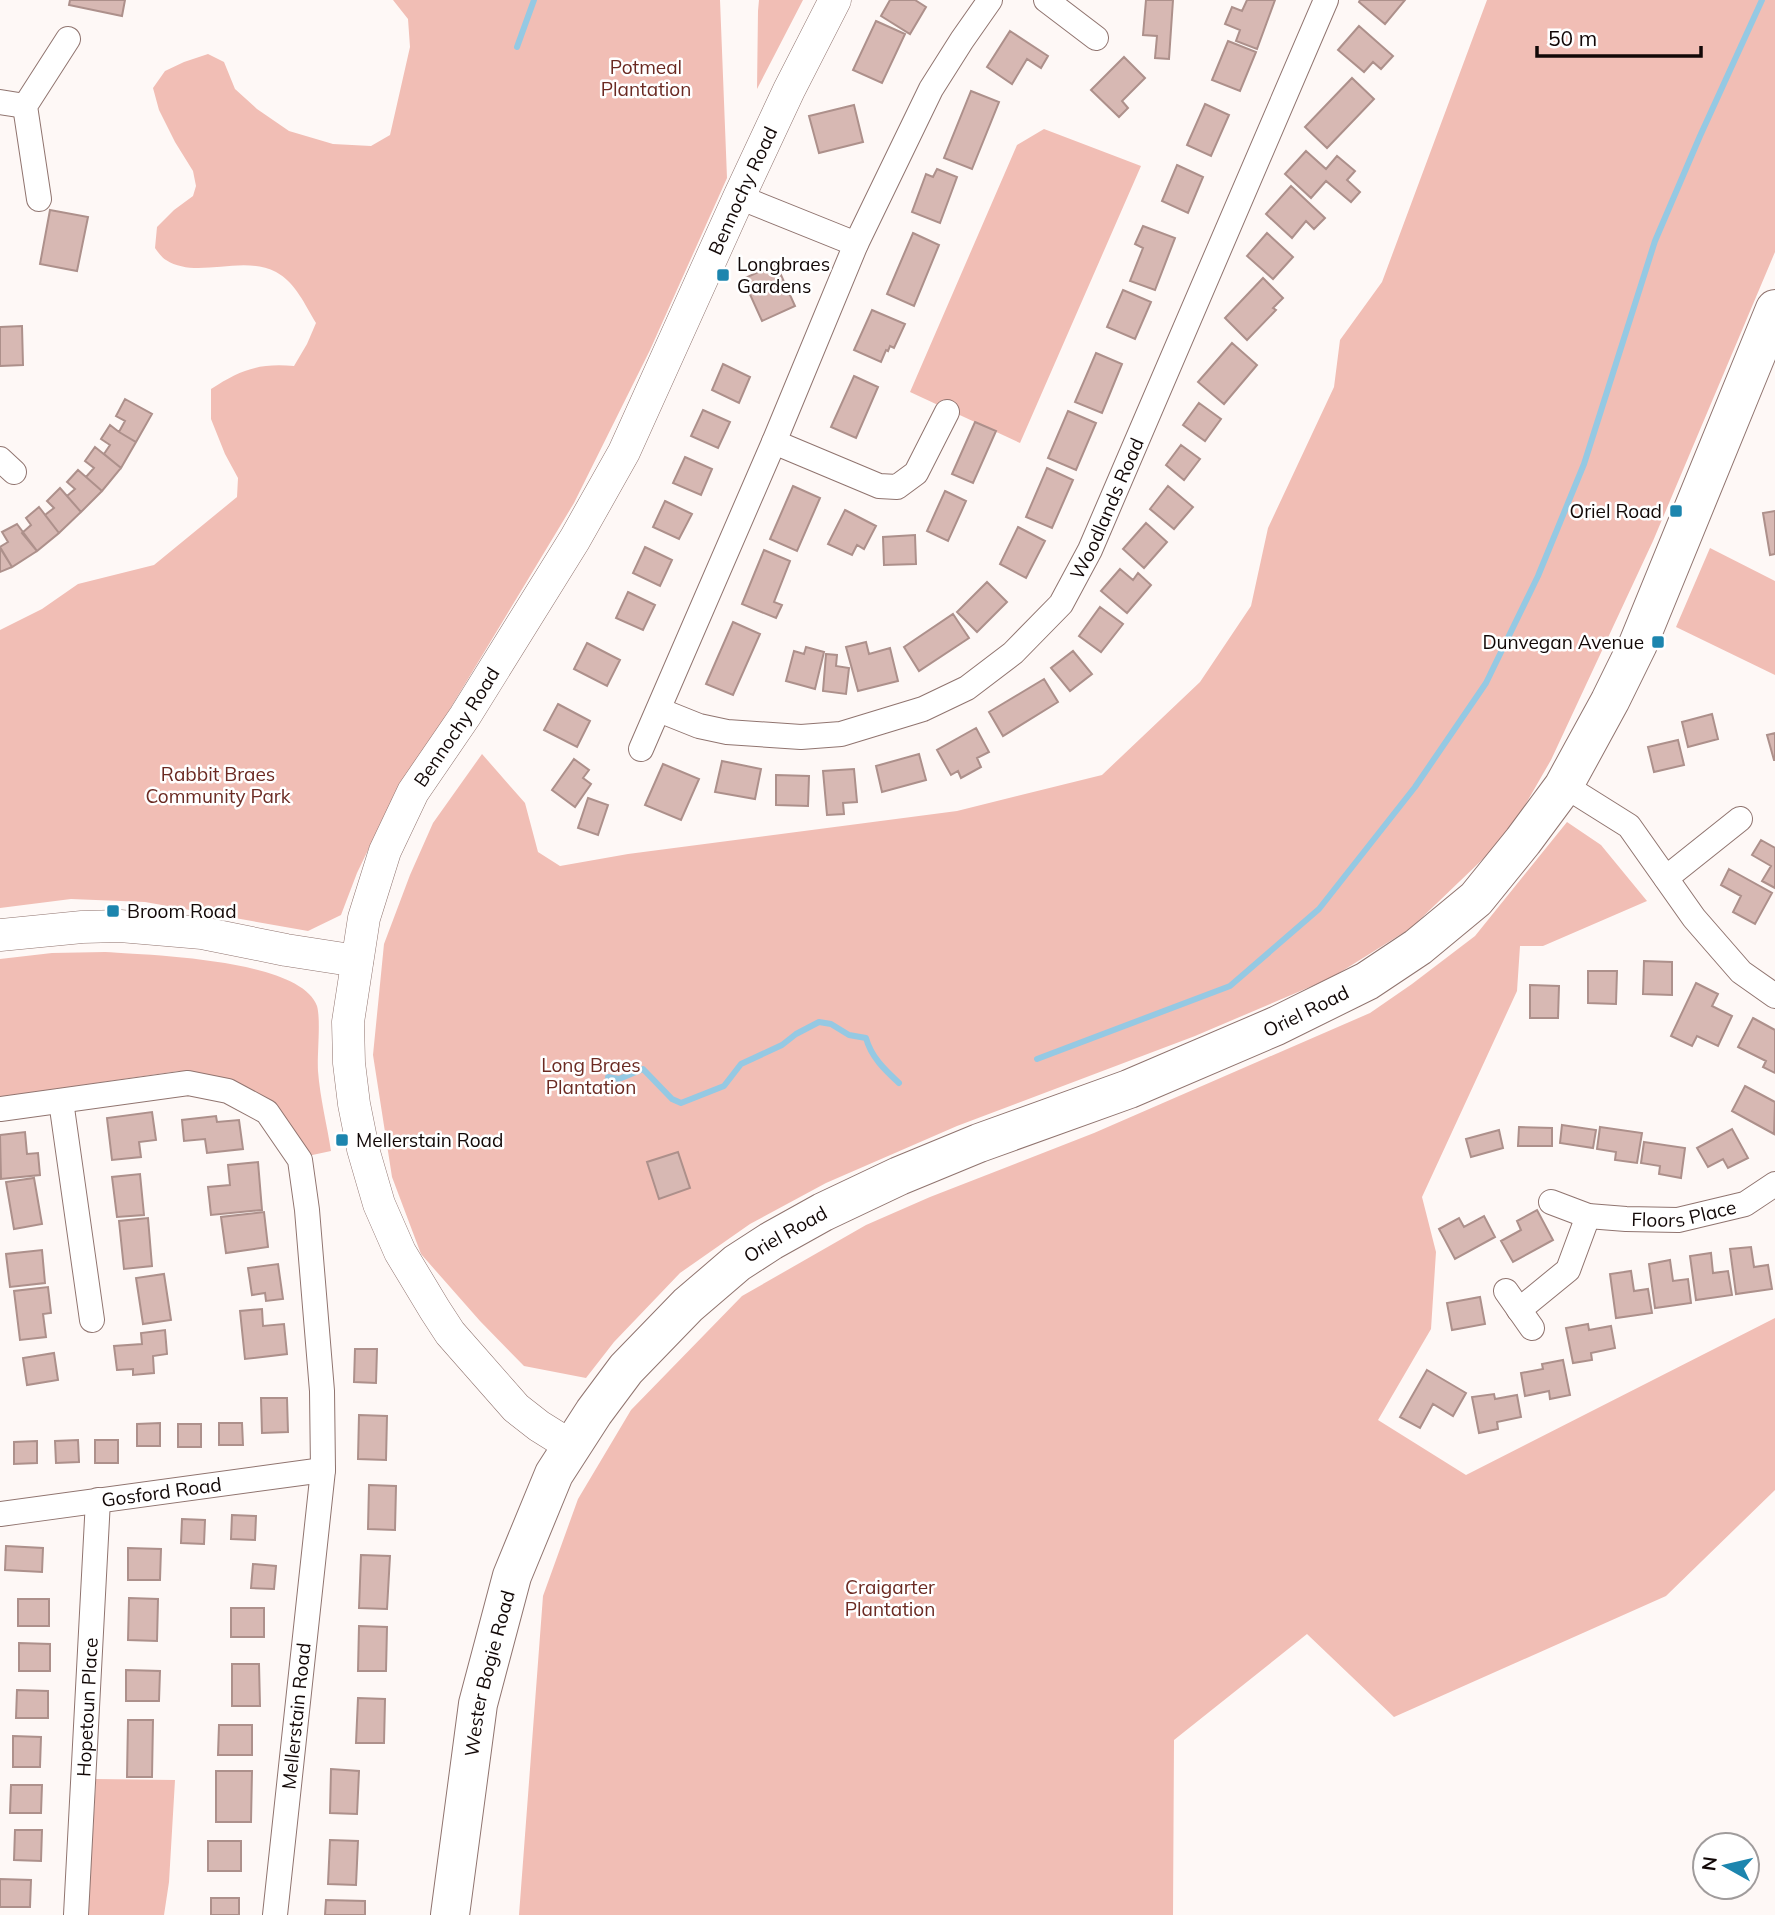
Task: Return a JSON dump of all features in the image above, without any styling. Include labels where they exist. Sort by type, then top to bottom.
[{"type":"main road","name":"Oriel Road","points":[[571,1446],[626,1369],[688,1305],[737,1263],[771,1241],[823,1212],[899,1176],[979,1143],[1129,1089],[1276,1026],[1367,981],[1418,947],[1476,899],[1563,787],[1610,701],[1638,644],[1775,309]]},
{"type":"main road","name":"Wester Bogie Road","points":[[450,1915],[478,1704],[512,1576],[554,1474],[571,1446]]},
{"type":"street","name":"Bennochy Road","points":[[571,1446],[516,1408],[450,1333],[400,1252],[379,1204],[363,1149],[349,1063],[348,1022],[367,906],[385,851],[413,792],[465,716],[575,539],[618,462],[789,90],[835,0]]},
{"type":"street","points":[[641,749],[774,442],[856,244],[931,89],[990,0]]},
{"type":"street","points":[[1046,0],[1096,38]]},
{"type":"street","name":"Woodlands Road","points":[[659,710],[699,726],[727,732],[801,737],[841,734],[923,709],[967,688],[1013,653],[1061,604],[1090,550],[1326,0]]},
{"type":"street","points":[[39,199],[25,106],[68,40]]},
{"type":"street","points":[[0,102],[25,106]]},
{"type":"street","points":[[739,197],[856,244]]},
{"type":"street","points":[[774,442],[879,486],[897,487],[916,473],[947,412]]},
{"type":"street","points":[[1563,787],[1629,826],[1694,918],[1741,972],[1775,996]]},
{"type":"street","points":[[1666,878],[1740,819]]},
{"type":"street","points":[[0,935],[120,926],[202,933],[357,961]]},
{"type":"street","name":"Mellerstain Road","points":[[0,1109],[188,1083],[228,1091],[267,1112],[300,1160],[307,1210],[321,1377],[323,1470],[275,1915]]},
{"type":"street","points":[[61,1101],[92,1320]]},
{"type":"street","name":"Floors Place","points":[[1551,1202],[1588,1216],[1678,1220],[1745,1204],[1775,1184]]},
{"type":"street","points":[[1519,1309],[1569,1270],[1588,1216]]},
{"type":"street","name":"Gosford Road","points":[[0,1514],[323,1470]]},
{"type":"street","name":"Hopetoun Place","points":[[76,1915],[98,1500]]},
{"type":"green space","points":[[393,0],[720,0],[727,178],[650,350],[574,503],[380,825],[341,915],[308,931],[145,902],[71,899],[0,908],[0,630],[42,609],[78,584],[154,565],[237,497],[238,478],[211,419],[211,389],[250,369],[294,366],[316,323],[295,288],[276,272],[248,265],[205,268],[178,266],[165,259],[155,248],[157,227],[193,196],[196,186],[193,171],[159,110],[153,88],[165,71],[208,54],[224,62],[235,89],[257,109],[289,131],[333,144],[371,146],[390,135],[410,47],[408,19]]},
{"type":"green space","points":[[759,0],[803,0],[757,89],[758,11]]},
{"type":"green space","name":"Long Braes Plantation","points":[[1487,0],[1775,0],[1775,252],[1653,541],[1551,760],[1508,835],[1411,928],[1331,978],[1195,1036],[957,1126],[826,1183],[750,1224],[680,1273],[614,1342],[586,1378],[524,1366],[421,1254],[392,1177],[373,1055],[384,944],[433,823],[482,754],[525,803],[538,852],[560,866],[628,854],[957,811],[1102,775],[1200,682],[1251,606],[1268,528],[1334,387],[1340,340],[1382,282]]},
{"type":"green space","points":[[1044,129],[1141,166],[1020,443],[910,392],[1017,145]]},
{"type":"green space","points":[[1710,548],[1775,581],[1775,675],[1676,627]]},
{"type":"green space","name":"Craigarter Plantation","points":[[1567,822],[1601,845],[1647,901],[1543,946],[1520,946],[1517,991],[1422,1197],[1436,1252],[1431,1329],[1378,1420],[1466,1475],[1775,1318],[1775,1490],[1666,1596],[1394,1717],[1307,1634],[1174,1740],[1173,1915],[519,1915],[543,1596],[578,1499],[631,1410],[742,1296],[866,1225],[1094,1133],[1370,1013],[1475,936]]},
{"type":"green space","points":[[105,952],[222,962],[283,978],[305,990],[317,1006],[318,1012],[318,1071],[331,1151],[303,1157],[285,1122],[262,1097],[222,1079],[193,1073],[179,1071],[0,1097],[0,959],[52,953]]},
{"type":"green space","points":[[96,1779],[175,1780],[169,1882],[164,1915],[88,1915]]},
{"type":"building","points":[[70,0],[125,0],[122,16],[69,5]]},
{"type":"building","points":[[890,0],[915,0],[926,7],[910,34],[881,16]]},
{"type":"building","points":[[1146,0],[1173,0],[1169,59],[1155,58],[1157,36],[1143,35]]},
{"type":"building","points":[[1247,0],[1275,0],[1257,49],[1236,41],[1240,30],[1225,24],[1232,7],[1242,11]]},
{"type":"building","points":[[1405,0],[1385,24],[1359,2]]},
{"type":"building","points":[[876,21],[905,34],[882,83],[853,70]]},
{"type":"building","points":[[1359,26],[1393,56],[1381,69],[1373,62],[1364,72],[1338,50]]},
{"type":"building","points":[[1010,31],[1048,56],[1041,68],[1027,59],[1012,84],[987,67]]},
{"type":"building","points":[[1228,41],[1256,52],[1240,91],[1212,80]]},
{"type":"building","points":[[1124,57],[1145,78],[1122,101],[1128,108],[1119,117],[1091,90]]},
{"type":"building","points":[[1352,78],[1374,99],[1327,148],[1305,127]]},
{"type":"building","points":[[971,91],[999,102],[972,169],[944,158]]},
{"type":"building","points":[[1205,104],[1229,115],[1211,156],[1187,145]]},
{"type":"building","points":[[854,105],[863,142],[819,153],[809,116]]},
{"type":"building","points":[[1306,151],[1326,169],[1337,156],[1355,171],[1347,180],[1360,192],[1351,202],[1326,181],[1311,198],[1285,174]]},
{"type":"building","points":[[1177,165],[1203,177],[1188,213],[1162,201]]},
{"type":"building","points":[[937,169],[957,177],[940,223],[912,212],[926,174],[933,177]]},
{"type":"building","points":[[1291,186],[1325,218],[1314,229],[1306,221],[1292,238],[1266,214]]},
{"type":"building","points":[[50,210],[88,217],[77,271],[40,264]]},
{"type":"building","points":[[1143,226],[1175,238],[1155,290],[1130,281],[1143,248],[1135,244]]},
{"type":"building","points":[[913,233],[939,245],[914,306],[887,294]]},
{"type":"building","points":[[1267,233],[1293,257],[1273,279],[1247,256]]},
{"type":"building","points":[[776,264],[795,306],[762,321],[743,279]]},
{"type":"building","points":[[1263,278],[1283,298],[1273,308],[1276,310],[1247,340],[1225,318]]},
{"type":"building","points":[[1123,290],[1151,302],[1135,339],[1107,327]]},
{"type":"building","points":[[872,310],[905,324],[894,348],[890,346],[888,351],[886,350],[881,362],[854,350]]},
{"type":"building","points":[[22,326],[23,365],[0,366],[0,327]]},
{"type":"building","points":[[1232,343],[1257,365],[1224,404],[1198,382]]},
{"type":"building","points":[[1096,353],[1122,364],[1102,413],[1075,402]]},
{"type":"building","points":[[723,364],[750,377],[739,403],[712,390]]},
{"type":"building","points":[[854,376],[878,387],[856,438],[831,427]]},
{"type":"building","points":[[125,399],[152,414],[136,442],[119,432],[125,421],[116,416]]},
{"type":"building","points":[[1199,403],[1221,419],[1205,441],[1183,425]]},
{"type":"building","points":[[703,410],[730,422],[718,448],[691,436]]},
{"type":"building","points":[[1068,411],[1096,423],[1076,470],[1048,458]]},
{"type":"building","points":[[975,422],[996,431],[973,483],[952,474]]},
{"type":"building","points":[[110,425],[136,442],[121,468],[104,454],[110,445],[101,439]]},
{"type":"building","points":[[1181,445],[1200,459],[1184,480],[1166,465]]},
{"type":"building","points":[[95,447],[121,468],[102,491],[86,477],[94,468],[85,461]]},
{"type":"building","points":[[685,457],[712,469],[701,495],[673,483]]},
{"type":"building","points":[[1047,468],[1073,480],[1052,528],[1026,517]]},
{"type":"building","points":[[78,470],[102,491],[81,512],[67,496],[75,489],[67,482]]},
{"type":"building","points":[[793,486],[820,498],[797,551],[770,539]]},
{"type":"building","points":[[1168,486],[1193,507],[1174,529],[1150,509]]},
{"type":"building","points":[[60,488],[81,512],[59,533],[45,515],[54,508],[47,501]]},
{"type":"building","points":[[945,491],[966,501],[948,541],[927,531]]},
{"type":"building","points":[[665,501],[692,514],[679,539],[653,527]]},
{"type":"building","points":[[39,507],[59,533],[37,551],[22,533],[31,525],[26,518]]},
{"type":"building","points":[[845,510],[876,526],[864,549],[857,545],[852,555],[828,544]]},
{"type":"building","points":[[1775,511],[1775,554],[1770,555],[1763,513]]},
{"type":"building","points":[[1146,523],[1167,542],[1144,568],[1123,549]]},
{"type":"building","points":[[17,524],[37,551],[12,567],[0,547],[8,542],[2,532]]},
{"type":"building","points":[[1018,527],[1045,541],[1026,578],[1000,564]]},
{"type":"building","points":[[915,535],[916,564],[884,565],[883,537]]},
{"type":"building","points":[[645,547],[672,560],[660,586],[633,573]]},
{"type":"building","points":[[0,548],[12,567],[0,572]]},
{"type":"building","points":[[764,550],[790,561],[774,602],[782,605],[776,618],[742,604]]},
{"type":"building","points":[[1120,569],[1133,580],[1138,573],[1151,585],[1127,613],[1101,591]]},
{"type":"building","points":[[987,582],[1007,602],[977,632],[957,612]]},
{"type":"building","points":[[628,592],[655,605],[643,630],[616,618]]},
{"type":"building","points":[[1100,607],[1123,624],[1101,652],[1079,636]]},
{"type":"building","points":[[953,614],[969,638],[919,671],[904,647]]},
{"type":"building","points":[[733,622],[760,634],[733,695],[706,684]]},
{"type":"building","points":[[866,642],[869,654],[890,648],[898,681],[858,691],[846,647]]},
{"type":"building","points":[[587,643],[620,660],[607,686],[574,669]]},
{"type":"building","points":[[806,647],[824,652],[815,689],[786,681],[794,651],[804,654]]},
{"type":"building","points":[[1073,651],[1092,674],[1070,691],[1051,668]]},
{"type":"building","points":[[826,654],[837,655],[836,666],[849,668],[846,694],[823,691]]},
{"type":"building","points":[[1044,679],[1058,702],[1003,736],[989,712]]},
{"type":"building","points":[[558,704],[590,721],[577,747],[544,730]]},
{"type":"building","points":[[1712,714],[1718,739],[1688,747],[1682,722]]},
{"type":"building","points":[[976,728],[989,752],[977,758],[981,767],[961,778],[958,771],[951,775],[937,750]]},
{"type":"building","points":[[1775,733],[1775,760],[1774,760],[1767,735]]},
{"type":"building","points":[[1678,740],[1684,765],[1654,772],[1648,747]]},
{"type":"building","points":[[919,754],[926,780],[882,792],[876,766]]},
{"type":"building","points":[[574,759],[589,770],[583,778],[591,784],[575,807],[552,790]]},
{"type":"building","points":[[722,761],[761,769],[755,799],[715,792]]},
{"type":"building","points":[[663,764],[699,779],[681,820],[645,805]]},
{"type":"building","points":[[854,769],[857,802],[843,803],[844,814],[827,815],[823,771]]},
{"type":"building","points":[[776,775],[809,776],[808,806],[776,805]]},
{"type":"building","points":[[588,798],[608,805],[598,835],[578,828]]},
{"type":"building","points":[[1761,840],[1775,848],[1775,888],[1762,881],[1771,866],[1752,855]]},
{"type":"building","points":[[1729,869],[1772,893],[1755,924],[1733,912],[1741,896],[1721,885]]},
{"type":"building","points":[[1644,961],[1672,962],[1672,995],[1643,994]]},
{"type":"building","points":[[1588,971],[1617,971],[1616,1004],[1588,1003]]},
{"type":"building","points":[[1696,983],[1718,994],[1712,1006],[1732,1016],[1718,1046],[1697,1036],[1692,1046],[1671,1036]]},
{"type":"building","points":[[1530,985],[1559,986],[1558,1018],[1530,1018]]},
{"type":"building","points":[[1753,1018],[1775,1030],[1775,1073],[1763,1067],[1766,1061],[1738,1047]]},
{"type":"building","points":[[1745,1086],[1775,1102],[1774,1134],[1732,1111]]},
{"type":"building","points":[[152,1112],[156,1140],[139,1142],[141,1157],[112,1160],[107,1118]]},
{"type":"building","points":[[216,1116],[217,1122],[239,1120],[243,1149],[207,1153],[205,1139],[184,1141],[182,1120]]},
{"type":"building","points":[[1562,1125],[1596,1130],[1593,1148],[1560,1143]]},
{"type":"building","points":[[1519,1127],[1552,1128],[1552,1146],[1518,1146]]},
{"type":"building","points":[[1600,1127],[1642,1133],[1637,1163],[1615,1160],[1616,1152],[1597,1149]]},
{"type":"building","points":[[1732,1129],[1748,1158],[1728,1168],[1723,1159],[1708,1167],[1697,1148]]},
{"type":"building","points":[[1499,1130],[1503,1148],[1471,1157],[1466,1139]]},
{"type":"building","points":[[25,1132],[27,1154],[38,1153],[40,1175],[1,1179],[0,1135]]},
{"type":"building","points":[[1644,1142],[1685,1148],[1681,1178],[1659,1174],[1660,1166],[1641,1163]]},
{"type":"building","points":[[678,1152],[690,1188],[659,1199],[647,1162]]},
{"type":"building","points":[[258,1162],[262,1210],[211,1215],[208,1187],[230,1185],[228,1165]]},
{"type":"building","points":[[140,1174],[144,1215],[117,1217],[112,1177]]},
{"type":"building","points":[[34,1178],[42,1224],[14,1229],[6,1182]]},
{"type":"building","points":[[1537,1210],[1553,1240],[1513,1262],[1501,1241],[1521,1230],[1517,1221]]},
{"type":"building","points":[[264,1212],[268,1247],[226,1253],[221,1217]]},
{"type":"building","points":[[1484,1216],[1495,1237],[1455,1259],[1439,1229],[1459,1218],[1464,1227]]},
{"type":"building","points":[[148,1218],[152,1266],[124,1269],[119,1221]]},
{"type":"building","points":[[1751,1247],[1754,1267],[1768,1265],[1772,1289],[1736,1294],[1730,1249]]},
{"type":"building","points":[[42,1250],[45,1283],[10,1287],[6,1254]]},
{"type":"building","points":[[1711,1253],[1713,1273],[1728,1271],[1732,1295],[1696,1300],[1690,1256]]},
{"type":"building","points":[[1670,1260],[1673,1281],[1688,1279],[1691,1303],[1655,1308],[1649,1264]]},
{"type":"building","points":[[278,1264],[283,1299],[266,1301],[265,1293],[252,1295],[248,1268]]},
{"type":"building","points":[[1631,1271],[1634,1291],[1648,1289],[1652,1313],[1616,1318],[1610,1274]]},
{"type":"building","points":[[164,1274],[171,1320],[143,1324],[136,1278]]},
{"type":"building","points":[[48,1287],[51,1313],[43,1314],[46,1337],[20,1340],[14,1291]]},
{"type":"building","points":[[1480,1297],[1485,1324],[1452,1330],[1447,1303]]},
{"type":"building","points":[[262,1309],[263,1326],[284,1324],[287,1354],[245,1359],[240,1311]]},
{"type":"building","points":[[1588,1324],[1589,1330],[1611,1326],[1615,1348],[1591,1353],[1592,1360],[1573,1363],[1566,1328]]},
{"type":"building","points":[[165,1330],[167,1354],[153,1356],[154,1373],[133,1375],[133,1369],[117,1370],[114,1346],[142,1344],[141,1333]]},
{"type":"building","points":[[355,1349],[377,1349],[376,1383],[354,1382]]},
{"type":"building","points":[[54,1353],[58,1380],[27,1385],[23,1358]]},
{"type":"building","points":[[1563,1360],[1570,1395],[1550,1399],[1549,1391],[1525,1396],[1521,1373],[1543,1369],[1542,1364]]},
{"type":"building","points":[[1427,1370],[1466,1393],[1453,1416],[1433,1404],[1420,1428],[1400,1417]]},
{"type":"building","points":[[1494,1394],[1495,1399],[1517,1395],[1521,1417],[1497,1422],[1498,1429],[1479,1433],[1472,1397]]},
{"type":"building","points":[[261,1398],[287,1398],[288,1432],[262,1433]]},
{"type":"building","points":[[359,1415],[387,1416],[386,1460],[358,1459]]},
{"type":"building","points":[[160,1423],[160,1446],[137,1446],[137,1424]]},
{"type":"building","points":[[219,1423],[242,1423],[243,1445],[219,1445]]},
{"type":"building","points":[[178,1424],[201,1424],[201,1447],[178,1447]]},
{"type":"building","points":[[78,1440],[79,1462],[56,1463],[55,1441]]},
{"type":"building","points":[[95,1440],[118,1440],[118,1463],[95,1463]]},
{"type":"building","points":[[37,1441],[37,1463],[14,1464],[14,1442]]},
{"type":"building","points":[[369,1485],[396,1486],[395,1530],[368,1529]]},
{"type":"building","points":[[232,1515],[256,1516],[255,1540],[231,1539]]},
{"type":"building","points":[[182,1519],[205,1520],[204,1544],[181,1543]]},
{"type":"building","points":[[6,1546],[43,1548],[42,1572],[5,1570]]},
{"type":"building","points":[[128,1548],[161,1549],[160,1580],[128,1580]]},
{"type":"building","points":[[361,1555],[390,1556],[387,1609],[359,1608]]},
{"type":"building","points":[[253,1564],[276,1566],[274,1589],[251,1588]]},
{"type":"building","points":[[129,1598],[158,1599],[157,1641],[128,1640]]},
{"type":"building","points":[[18,1599],[49,1599],[49,1626],[18,1626]]},
{"type":"building","points":[[231,1608],[264,1608],[264,1637],[231,1637]]},
{"type":"building","points":[[359,1626],[387,1627],[386,1671],[358,1671]]},
{"type":"building","points":[[19,1643],[50,1644],[50,1671],[19,1671]]},
{"type":"building","points":[[232,1664],[259,1664],[260,1706],[232,1706]]},
{"type":"building","points":[[126,1670],[160,1671],[159,1701],[126,1701]]},
{"type":"building","points":[[17,1690],[48,1691],[48,1718],[16,1718]]},
{"type":"building","points":[[358,1698],[385,1699],[384,1743],[356,1743]]},
{"type":"building","points":[[128,1720],[153,1720],[152,1777],[127,1777]]},
{"type":"building","points":[[219,1725],[252,1725],[252,1755],[218,1755]]},
{"type":"building","points":[[13,1736],[41,1737],[40,1767],[13,1767]]},
{"type":"building","points":[[331,1769],[359,1771],[357,1814],[330,1813]]},
{"type":"building","points":[[216,1771],[252,1771],[251,1822],[216,1822]]},
{"type":"building","points":[[11,1785],[42,1785],[41,1813],[10,1813]]},
{"type":"building","points":[[15,1830],[42,1830],[41,1861],[14,1860]]},
{"type":"building","points":[[330,1840],[358,1841],[356,1885],[328,1884]]},
{"type":"building","points":[[208,1841],[241,1841],[241,1871],[208,1871]]},
{"type":"building","points":[[0,1879],[31,1880],[30,1907],[0,1907]]},
{"type":"building","points":[[211,1898],[239,1898],[239,1915],[211,1915]]},
{"type":"building","points":[[326,1900],[365,1901],[365,1915],[325,1915]]},
{"type":"waterway","points":[[517,47],[534,0]]},
{"type":"waterway","points":[[1037,1059],[1230,986],[1319,909],[1415,787],[1486,683],[1538,576],[1584,464],[1655,241],[1762,0]]},
{"type":"waterway","points":[[608,1077],[619,1079],[643,1069],[672,1099],[681,1103],[724,1086],[741,1064],[782,1045],[819,1022],[831,1024],[849,1035],[866,1038],[875,1057],[899,1083]]},
{"type":"place","name":"Longbraes Gardens","points":[[723,275]]},
{"type":"place","name":"Oriel Road","points":[[1676,511]]},
{"type":"place","name":"Dunvegan Avenue","points":[[1658,642]]},
{"type":"place","name":"Broom Road","points":[[113,911]]},
{"type":"place","name":"Mellerstain Road","points":[[342,1140]]},
{"type":"park label","name":"Potmeal Plantation","points":[[646,78]]},
{"type":"park label","name":"Rabbit Braes Community Park","points":[[218,785]]}]
